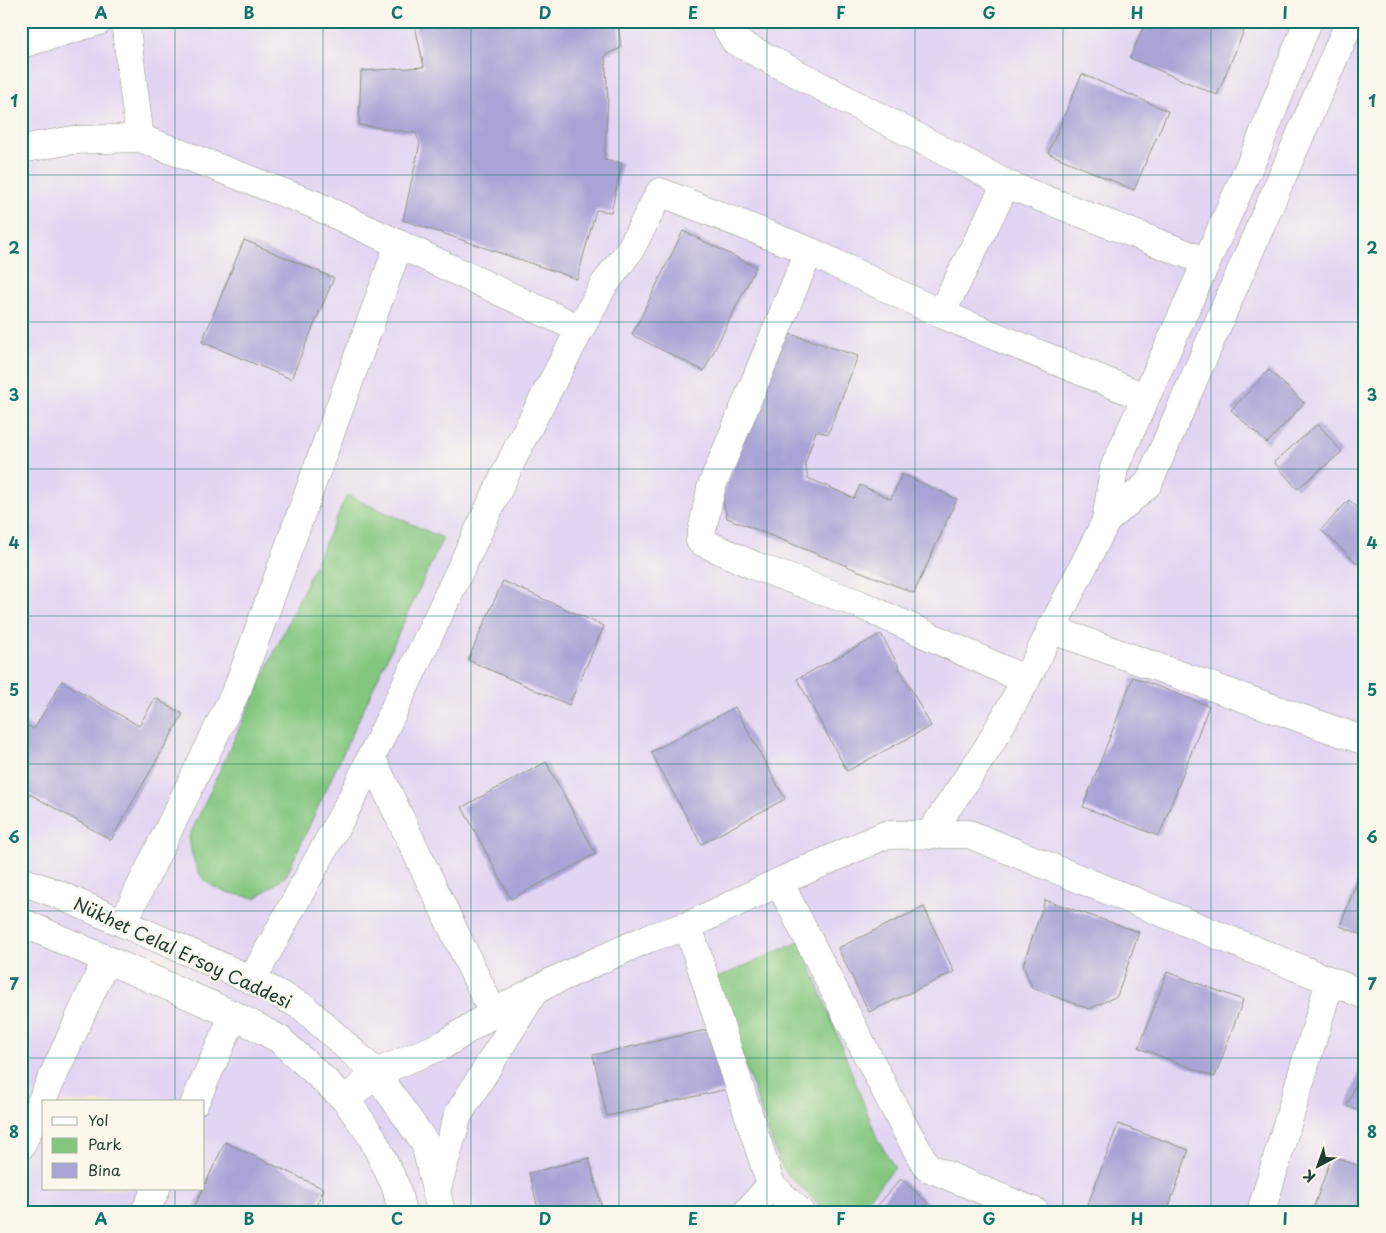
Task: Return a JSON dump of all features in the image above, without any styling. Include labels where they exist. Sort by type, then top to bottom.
[{"type":"street","points":[[21,44],[99,21]]},
{"type":"street","points":[[125,21],[140,138]]},
{"type":"street","points":[[724,21],[735,41],[1006,184],[1207,262]]},
{"type":"street","points":[[929,835],[987,749],[1026,680],[1106,521],[1114,468],[1144,397],[1258,147],[1308,21]]},
{"type":"street","points":[[1106,521],[1148,484],[1350,21]]},
{"type":"street","points":[[21,149],[73,140],[140,138],[313,204],[580,329]]},
{"type":"street","points":[[941,314],[1006,184]]},
{"type":"street","points":[[252,980],[353,796],[521,441],[603,286],[630,250],[660,192],[809,251],[941,314],[1144,397]]},
{"type":"street","points":[[123,923],[238,687],[399,244]]},
{"type":"street","points":[[809,251],[710,488],[700,541],[755,566],[859,604],[1026,680]]},
{"type":"street","points":[[1050,629],[1365,741]]},
{"type":"street","points":[[371,757],[494,1013]]},
{"type":"street","points":[[346,1100],[376,1073],[445,1044],[535,990],[649,938],[688,926],[779,882],[885,835],[969,834],[1365,995]]},
{"type":"street","name":"Nükhet Celal Ersoy Caddesi","points":[[21,881],[55,893],[252,980],[303,1008],[376,1073],[424,1143],[439,1201]]},
{"type":"street","points":[[779,882],[902,1123],[927,1167],[1035,1212]]},
{"type":"street","name":"Nükhet Celal Ersoy Caddesi","points":[[21,922],[234,1015],[279,1039],[346,1100],[372,1137],[396,1187],[402,1212]]},
{"type":"street","points":[[688,926],[771,1185],[800,1212]]},
{"type":"street","points":[[21,1146],[106,960]]},
{"type":"street","points":[[1261,1212],[1264,1208],[1330,981]]},
{"type":"street","points":[[439,1201],[458,1115],[535,990]]},
{"type":"street","points":[[196,1100],[234,1015]]},
{"type":"street","points":[[747,1212],[771,1185]]},
{"type":"street","points":[[145,1212],[156,1190]]},
{"type":"shaded area","points":[[21,21],[1365,21],[1365,1212],[21,1212]]},
{"type":"green space","points":[[347,495],[443,538],[286,876],[256,898],[227,892],[208,883],[201,876],[192,853],[189,837]]},
{"type":"green space","points":[[801,941],[877,1138],[895,1168],[856,1212],[828,1212],[824,1210],[787,1174],[779,1162],[715,979]]},
{"type":"building","points":[[414,21],[618,21],[621,48],[605,55],[608,100],[604,160],[622,163],[611,212],[596,210],[577,279],[403,220],[420,143],[416,133],[359,125],[361,71],[424,67]]},
{"type":"building","points":[[1146,21],[1248,21],[1217,95],[1130,58]]},
{"type":"building","points":[[1082,74],[1168,111],[1134,190],[1048,153]]},
{"type":"building","points":[[683,231],[756,267],[704,371],[632,335]]},
{"type":"building","points":[[244,240],[334,278],[291,379],[202,342]]},
{"type":"building","points":[[784,332],[858,356],[828,434],[816,431],[805,464],[808,478],[854,498],[860,485],[891,499],[902,474],[957,499],[914,593],[727,518],[722,498]]},
{"type":"building","points":[[1269,370],[1304,403],[1267,443],[1231,410]]},
{"type":"building","points":[[1318,424],[1342,452],[1297,489],[1274,462]]},
{"type":"building","points":[[1349,500],[1365,514],[1365,561],[1360,566],[1321,530]]},
{"type":"building","points":[[503,581],[604,626],[569,705],[468,660]]},
{"type":"building","points":[[881,634],[931,726],[847,771],[797,679]]},
{"type":"building","points":[[1133,677],[1209,706],[1159,836],[1083,807]]},
{"type":"building","points":[[62,681],[139,726],[155,698],[183,714],[111,840],[21,789],[21,722],[34,729]]},
{"type":"building","points":[[735,707],[785,799],[701,844],[651,752]]},
{"type":"building","points":[[546,762],[596,854],[511,899],[462,807]]},
{"type":"building","points":[[1365,861],[1365,936],[1340,926]]},
{"type":"building","points":[[1045,900],[1139,932],[1117,996],[1089,1009],[1032,988],[1023,965]]},
{"type":"building","points":[[924,907],[954,972],[869,1012],[838,948]]},
{"type":"building","points":[[1167,972],[1243,1000],[1215,1077],[1139,1048]]},
{"type":"building","points":[[715,1028],[728,1089],[607,1116],[593,1055]]},
{"type":"building","points":[[1365,1058],[1365,1113],[1347,1106]]},
{"type":"building","points":[[1118,1124],[1189,1150],[1167,1212],[1085,1212]]},
{"type":"building","points":[[225,1142],[324,1189],[313,1212],[192,1212],[202,1190],[205,1190],[205,1184]]},
{"type":"building","points":[[1332,1156],[1365,1168],[1365,1212],[1312,1212]]},
{"type":"building","points":[[589,1158],[603,1212],[539,1212],[529,1173]]},
{"type":"building","points":[[901,1179],[928,1203],[921,1212],[872,1212]]}]
